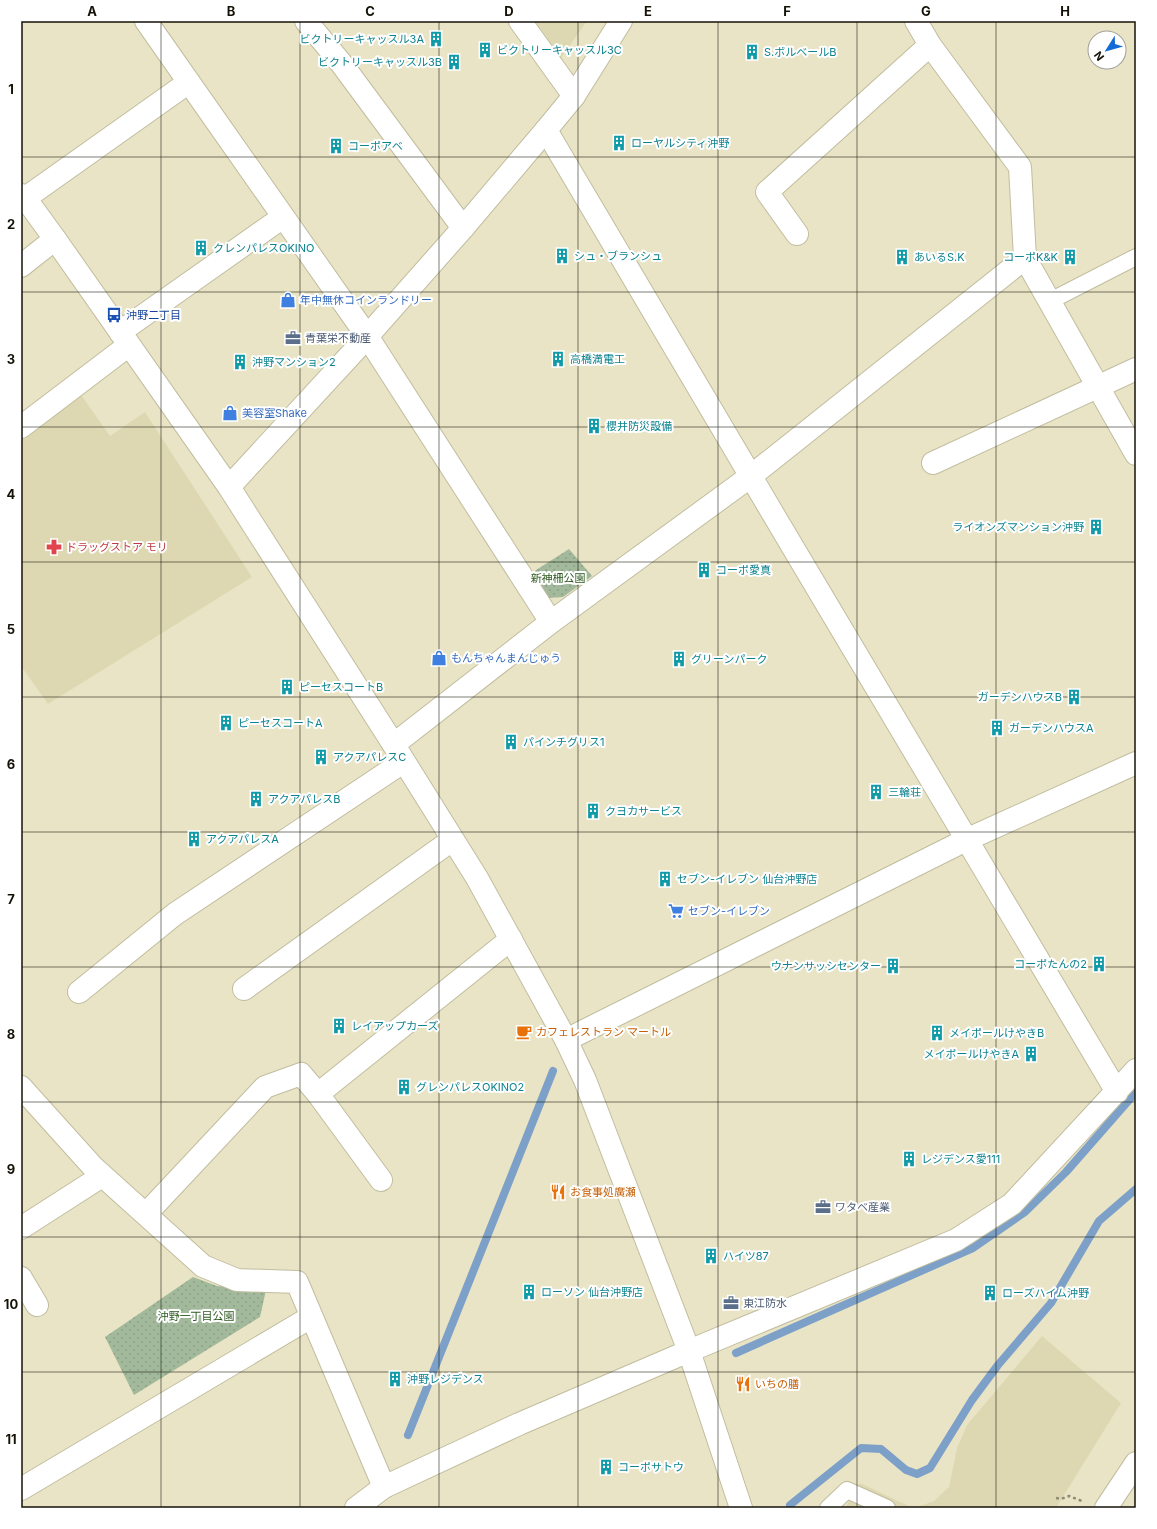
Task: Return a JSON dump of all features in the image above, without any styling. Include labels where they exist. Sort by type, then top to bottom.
[{"type":"street","points":[[146,21],[367,336],[551,622]]},
{"type":"street","points":[[306,21],[341,63],[463,228]]},
{"type":"street","points":[[520,21],[574,96]]},
{"type":"street","points":[[229,487],[463,228],[546,130],[574,96],[621,21]]},
{"type":"street","points":[[916,21],[930,45],[1020,167],[1025,258],[1136,454]]},
{"type":"street","points":[[797,234],[767,192],[930,45]]},
{"type":"street","points":[[189,82],[23,197],[229,487],[477,878],[511,939],[586,1080],[689,1351],[740,1508]]},
{"type":"street","points":[[546,130],[1116,1092]]},
{"type":"street","points":[[21,427],[125,339],[283,217]]},
{"type":"street","points":[[21,266],[54,239]]},
{"type":"street","points":[[392,742],[402,738],[551,622],[751,476],[1025,258]]},
{"type":"street","points":[[933,463],[1136,369]]},
{"type":"street","points":[[79,992],[175,914],[403,762]]},
{"type":"street","points":[[566,1040],[966,840],[1136,763]]},
{"type":"street","points":[[244,989],[452,840]]},
{"type":"street","points":[[318,1094],[511,939]]},
{"type":"street","points":[[356,1508],[384,1487],[519,1424],[689,1351],[956,1240],[1012,1204],[1136,1070]]},
{"type":"street","points":[[146,1214],[265,1087],[301,1074],[318,1094],[381,1180]]},
{"type":"street","points":[[21,1087],[102,1176],[204,1266],[237,1280],[297,1282],[384,1487]]},
{"type":"street","points":[[21,1228],[102,1176]]},
{"type":"street","points":[[21,1278],[37,1305]]},
{"type":"street","points":[[21,1489],[311,1317]]},
{"type":"street","points":[[1106,1508],[1136,1463]]},
{"type":"lane","points":[[1050,301],[1136,257]]},
{"type":"lane","points":[[828,1508],[847,1490],[887,1508]]},
{"type":"shaded area","points":[[535,21],[587,21],[561,58]]},
{"type":"shaded area","points":[[79,392],[110,436],[145,412],[252,577],[48,704],[21,666],[21,437]]},
{"type":"shaded area","points":[[1042,1336],[1121,1403],[1056,1508],[915,1508],[934,1501],[949,1487],[957,1448],[967,1425]]},
{"type":"shaded area","points":[[860,1483],[913,1508],[845,1508]]},
{"type":"green space","name":"新神柵公園","points":[[569,549],[592,576],[563,597],[548,598],[533,572]]},
{"type":"green space","name":"沖野一丁目公園","points":[[193,1277],[217,1286],[266,1290],[260,1317],[134,1395],[105,1337]]},
{"type":"waterway","points":[[408,1435],[553,1071]]},
{"type":"waterway","points":[[736,1353],[973,1248],[1025,1212],[1066,1172],[1136,1092]]},
{"type":"waterway","points":[[790,1505],[861,1448],[881,1449],[906,1470],[917,1474],[930,1468],[972,1400],[998,1365],[1051,1303],[1099,1221],[1136,1189]]},
{"type":"place","name":"ビクトリーキャッスル3A","points":[[436,39]]},
{"type":"place","name":"ビクトリーキャッスル3C","points":[[485,50]]},
{"type":"place","name":"S.ボルベールB","points":[[752,52]]},
{"type":"place","name":"ビクトリーキャッスル3B","points":[[454,62]]},
{"type":"place","name":"ローヤルシティ沖野","points":[[619,143]]},
{"type":"place","name":"コーポアベ","points":[[336,146]]},
{"type":"place","name":"クレンパレスOKINO","points":[[201,248]]},
{"type":"place","name":"シュ・ブランシュ","points":[[562,256]]},
{"type":"place","name":"あいるS.K","points":[[902,257]]},
{"type":"place","name":"コーポK&K","points":[[1070,257]]},
{"type":"place","name":"年中無休コインランドリー","points":[[288,300]]},
{"type":"place","name":"沖野二丁目","points":[[114,315]]},
{"type":"place","name":"青葉栄不動産","points":[[293,338]]},
{"type":"place","name":"高橋満電工","points":[[558,359]]},
{"type":"place","name":"沖野マンション2","points":[[240,362]]},
{"type":"place","name":"美容室Shake","points":[[230,413]]},
{"type":"place","name":"櫻井防災設備","points":[[594,426]]},
{"type":"place","name":"ライオンズマンション沖野","points":[[1096,527]]},
{"type":"place","name":"ドラッグストア モリ","points":[[54,547]]},
{"type":"place","name":"コーポ愛真","points":[[704,570]]},
{"type":"place","name":"もんちゃんまんじゅう","points":[[439,658]]},
{"type":"place","name":"グリーンパーク","points":[[679,659]]},
{"type":"place","name":"ピーセスコートB","points":[[287,687]]},
{"type":"place","name":"ガーデンハウスB","points":[[1074,697]]},
{"type":"place","name":"ピーセスコートA","points":[[226,723]]},
{"type":"place","name":"ガーデンハウスA","points":[[997,728]]},
{"type":"place","name":"パインチグリス1","points":[[511,742]]},
{"type":"place","name":"アクアパレスC","points":[[321,757]]},
{"type":"place","name":"三輪荘","points":[[876,792]]},
{"type":"place","name":"アクアパレスB","points":[[256,799]]},
{"type":"place","name":"クヨカサービス","points":[[593,811]]},
{"type":"place","name":"アクアパレスA","points":[[194,839]]},
{"type":"place","name":"セブン-イレブン 仙台沖野店","points":[[665,879]]},
{"type":"place","name":"セブン-イレブン","points":[[676,911]]},
{"type":"place","name":"コーポたんの2","points":[[1099,964]]},
{"type":"place","name":"ウナンサッシセンター","points":[[893,966]]},
{"type":"place","name":"レイアップカーズ","points":[[339,1026]]},
{"type":"place","name":"カフェレストラン マートル","points":[[524,1032]]},
{"type":"place","name":"メイポールけやきB","points":[[937,1033]]},
{"type":"place","name":"メイポールけやきA","points":[[1031,1054]]},
{"type":"place","name":"グレンパレスOKINO2","points":[[404,1087]]},
{"type":"place","name":"レジデンス愛111","points":[[909,1159]]},
{"type":"place","name":"お食事処廣瀬","points":[[558,1192]]},
{"type":"place","name":"ワタベ産業","points":[[823,1207]]},
{"type":"place","name":"ハイツ87","points":[[711,1256]]},
{"type":"place","name":"ローソン 仙台沖野店","points":[[529,1292]]},
{"type":"place","name":"ローズハイム沖野","points":[[990,1293]]},
{"type":"place","name":"東江防水","points":[[731,1303]]},
{"type":"place","name":"沖野レジデンス","points":[[395,1379]]},
{"type":"place","name":"いちの膳","points":[[743,1384]]},
{"type":"place","name":"コーポサトウ","points":[[606,1467]]}]
